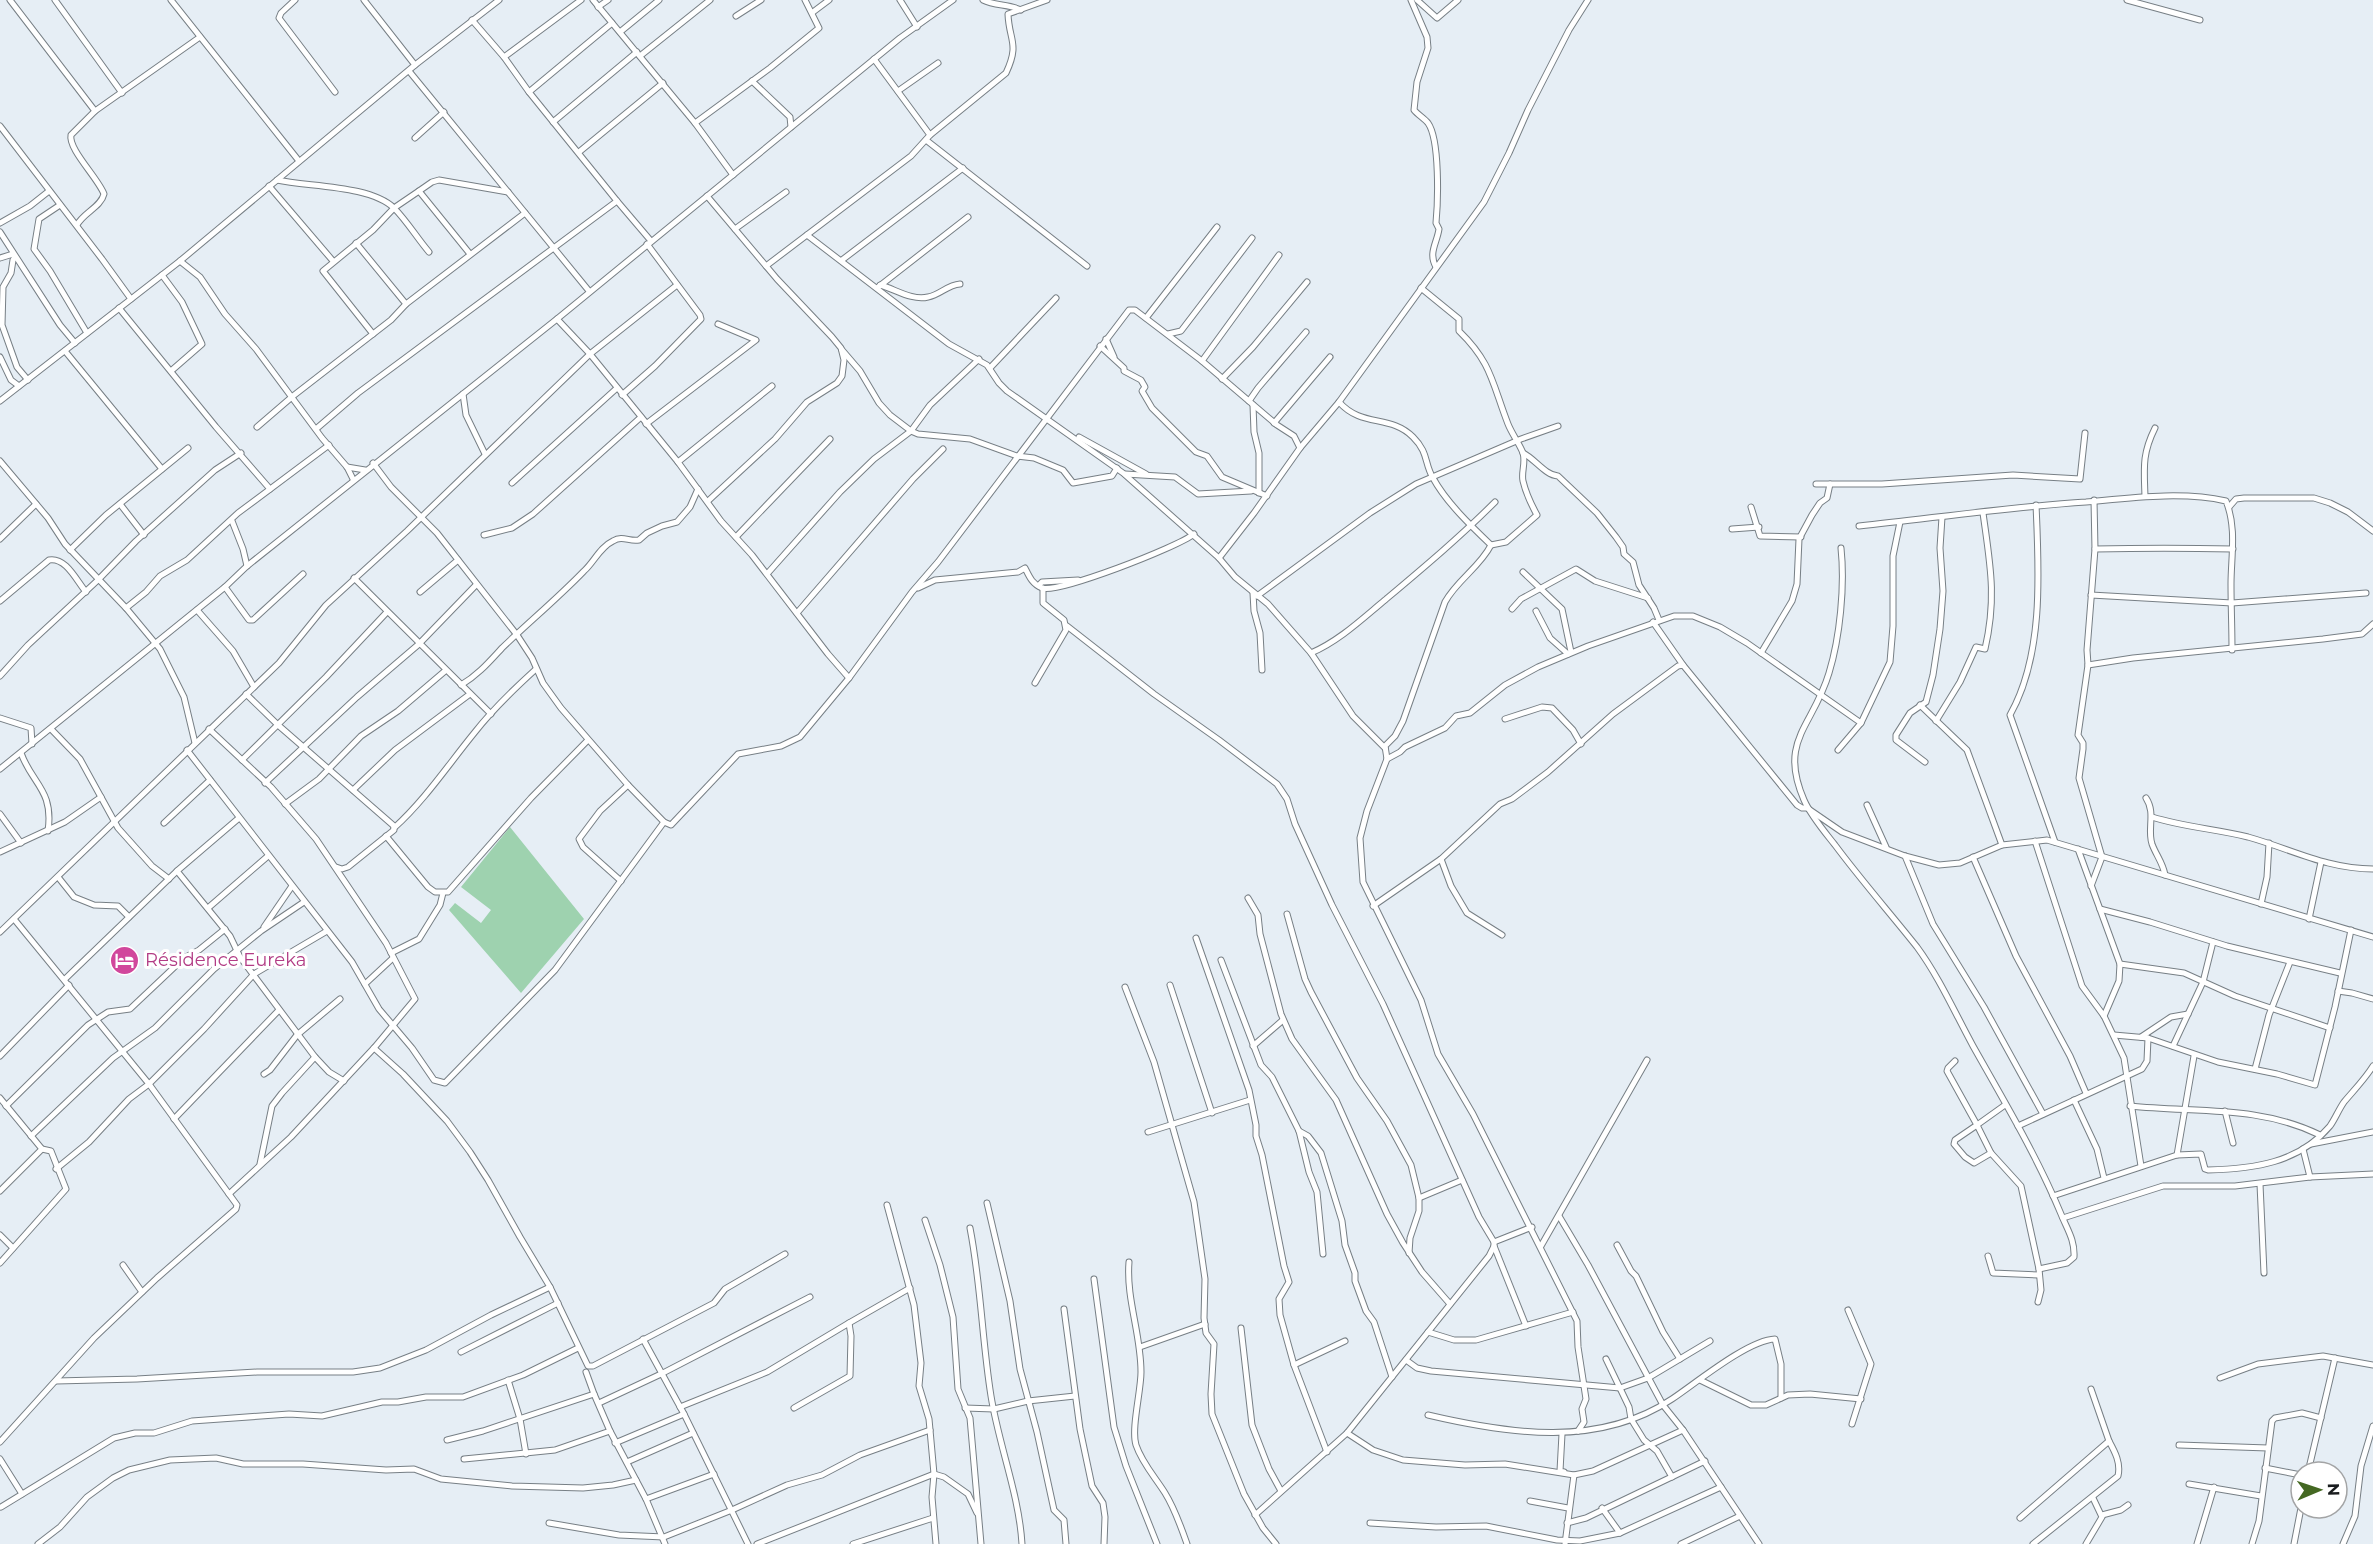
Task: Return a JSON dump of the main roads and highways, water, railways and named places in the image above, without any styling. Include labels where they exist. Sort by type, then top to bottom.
[{"type":"place","name":"Résidence Eureka","points":[[124,960]]}]
